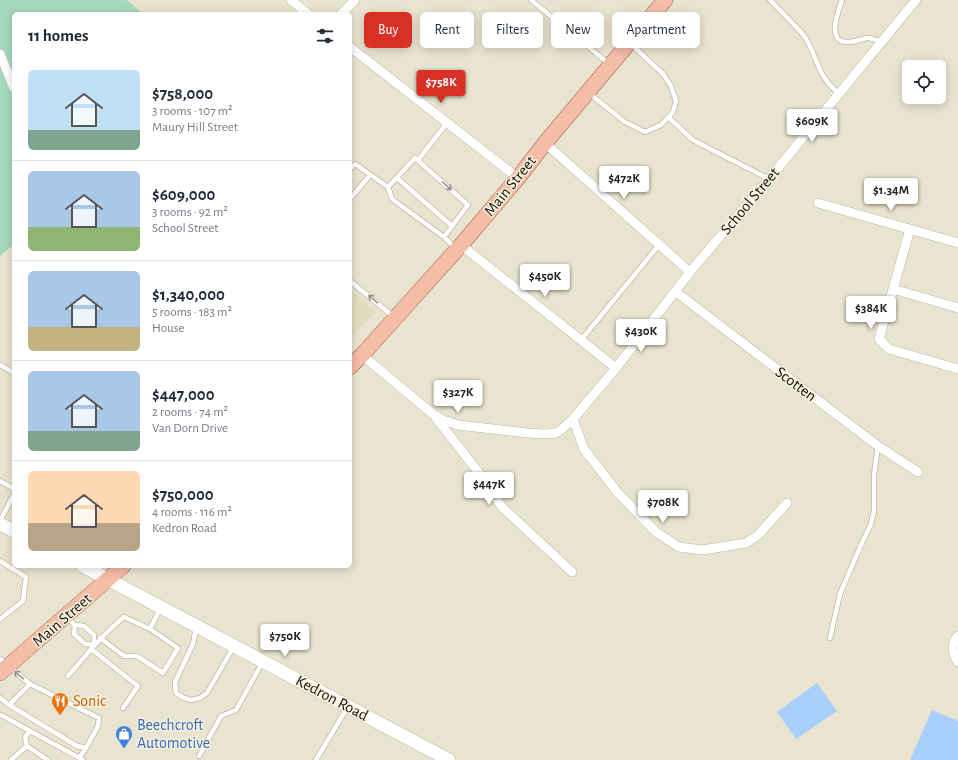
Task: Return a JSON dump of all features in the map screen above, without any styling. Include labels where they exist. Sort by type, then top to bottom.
[{"type":"main road","name":"Main Street","points":[[654,12],[661,3]]},
{"type":"main road","name":"Main Street","points":[[352,365],[362,356],[459,247],[626,48]]},
{"type":"main road","points":[[0,522],[12,530]]},
{"type":"main road","name":"Kedron Road","points":[[87,568],[449,760]]},
{"type":"main road","name":"Main Street","points":[[3,666],[70,621],[108,579],[121,568]]},
{"type":"street","points":[[291,0],[306,12]]},
{"type":"street","points":[[343,12],[356,0]]},
{"type":"street","name":"School Street","points":[[434,415],[458,425],[544,434],[556,433],[562,429],[573,419],[616,368],[690,272],[769,179],[916,0]]},
{"type":"street","points":[[352,49],[518,178]]},
{"type":"street","points":[[0,54],[12,83]]},
{"type":"street","points":[[545,144],[690,272]]},
{"type":"street","points":[[818,204],[958,243]]},
{"type":"street","points":[[910,229],[879,339],[889,349],[958,369]]},
{"type":"street","points":[[459,247],[616,368]]},
{"type":"street","points":[[893,289],[958,308]]},
{"type":"street","name":"Scotten","points":[[676,292],[878,446],[918,472]]},
{"type":"street","points":[[362,356],[434,415],[479,473],[502,507],[572,572]]},
{"type":"street","points":[[573,419],[584,449],[618,493],[656,532],[679,547],[702,550],[746,543],[758,535],[787,503]]},
{"type":"street","points":[[958,636],[953,644],[953,650],[958,662]]},
{"type":"lane","points":[[531,0],[611,65]]},
{"type":"lane","points":[[770,0],[802,33],[808,42],[822,74],[839,94]]},
{"type":"lane","points":[[842,0],[836,18],[835,27],[835,34],[839,40],[848,42],[868,38],[874,39],[881,43]]},
{"type":"lane","points":[[588,92],[626,122],[645,132],[661,125],[673,112],[676,101],[671,86],[662,74],[635,48]]},
{"type":"lane","points":[[668,117],[693,140],[769,179]]},
{"type":"lane","points":[[418,160],[447,123]]},
{"type":"lane","points":[[388,187],[415,158],[418,160],[468,205],[444,237]]},
{"type":"lane","points":[[352,167],[355,164],[388,187],[392,199],[459,247]]},
{"type":"lane","points":[[352,197],[370,175]]},
{"type":"lane","points":[[397,178],[452,226]]},
{"type":"lane","points":[[581,340],[659,245]]},
{"type":"lane","points":[[352,283],[395,318]]},
{"type":"lane","points":[[0,365],[12,372]]},
{"type":"lane","points":[[830,638],[840,594],[861,545],[872,524],[874,511],[874,475],[878,446]]},
{"type":"lane","points":[[0,481],[12,488]]},
{"type":"lane","points":[[0,522],[12,498]]},
{"type":"lane","points":[[0,562],[26,577],[23,601],[0,619]]},
{"type":"lane","points":[[150,629],[161,607]]},
{"type":"lane","points":[[68,676],[100,638],[124,617],[150,629],[178,648],[163,673],[137,656],[124,656],[100,638]]},
{"type":"lane","points":[[70,621],[74,634],[85,644],[93,647],[138,686],[123,708]]},
{"type":"lane","points":[[70,621],[84,626],[94,635],[93,647]]},
{"type":"lane","points":[[197,626],[193,644],[175,682],[176,693],[184,698],[191,700],[200,698],[207,693],[234,646]]},
{"type":"lane","points":[[199,756],[221,716],[236,710],[263,661]]},
{"type":"lane","points":[[0,715],[81,759],[98,726],[99,718],[30,684],[3,666]]},
{"type":"lane","points":[[9,705],[30,684]]},
{"type":"lane","points":[[0,698],[9,705],[78,746],[86,748]]},
{"type":"lane","points":[[316,760],[348,707]]},
{"type":"lane","points":[[30,731],[25,737],[27,746],[48,760]]},
{"type":"lane","points":[[11,760],[27,746]]},
{"type":"shaded area","points":[[352,292],[377,312],[352,335]]},
{"type":"green space","points":[[0,0],[127,0],[141,12],[12,12],[12,246],[0,256]]},
{"type":"water","points":[[817,683],[837,711],[796,739],[777,712]]},
{"type":"water","points":[[932,710],[958,721],[958,760],[910,760]]},
{"type":"place","name":"Sonic","points":[[60,716]]},
{"type":"place","name":"Beechcroft Automotive","points":[[124,749]]}]
